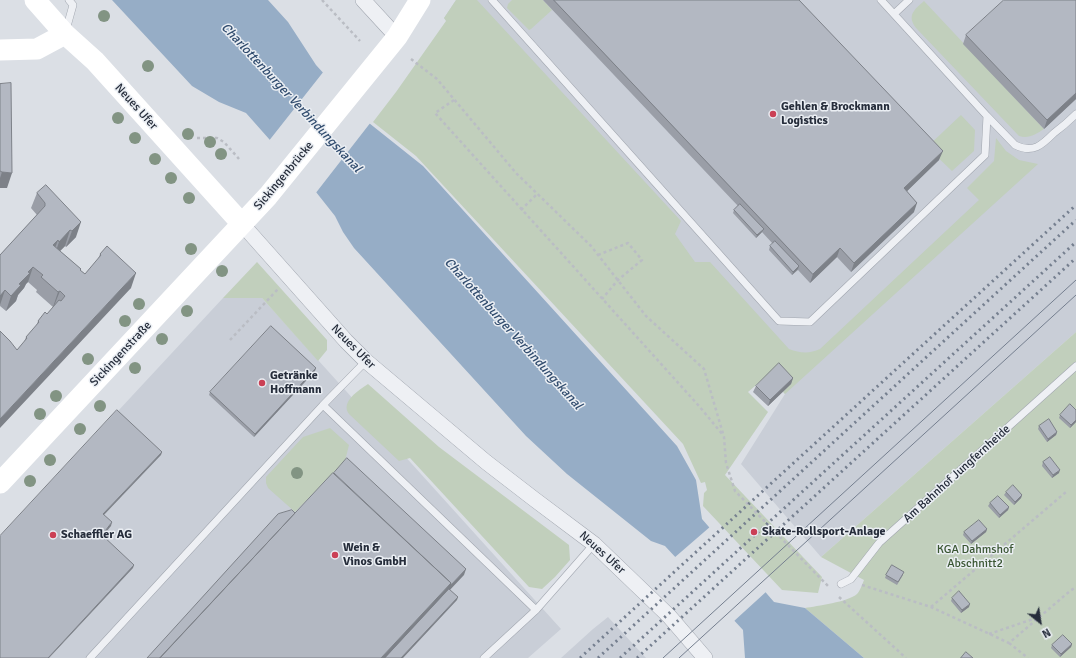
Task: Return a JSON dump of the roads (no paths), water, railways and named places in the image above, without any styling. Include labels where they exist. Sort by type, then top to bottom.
[{"type":"main road","name":"Neues Ufer","points":[[35,0],[65,34],[95,61],[242,224]]},
{"type":"main road","name":"Sickingenbrücke","points":[[242,224],[268,196],[397,37],[420,0]]},
{"type":"main road","points":[[0,50],[37,49],[65,34]]},
{"type":"main road","name":"Sickingenstraße","points":[[0,483],[242,224]]},
{"type":"street","points":[[363,0],[397,37]]},
{"type":"street","name":"Neues Ufer","points":[[242,224],[346,341],[366,361],[486,462],[534,500],[594,544],[669,616],[705,658]]},
{"type":"lane","points":[[65,34],[73,5],[69,0]]},
{"type":"lane","points":[[881,0],[1015,145],[1030,148],[1044,144],[1076,114]]},
{"type":"lane","points":[[894,14],[909,0]]},
{"type":"lane","points":[[494,1],[779,321],[810,322],[985,155],[987,116]]},
{"type":"lane","points":[[90,658],[323,405],[366,361]]},
{"type":"lane","name":"Am Bahnhof Jungfernheide","points":[[841,584],[851,579],[879,543],[1076,366]]},
{"type":"lane","points":[[323,405],[536,610]]},
{"type":"lane","points":[[484,658],[536,610],[594,544]]},
{"type":"water","name":"Charlottenburger Verbindungskanal","points":[[112,0],[268,0],[288,22],[316,65],[369,123],[423,166],[677,446],[696,480],[702,519],[774,602],[805,608],[864,658],[745,658],[743,630],[665,546],[651,541],[567,474],[526,436],[354,248],[343,232],[335,216],[316,192],[246,113],[219,102],[192,86]]},
{"type":"tram line","points":[[663,658],[1076,280]]},
{"type":"tram line","points":[[679,658],[1076,295]]},
{"type":"railway","points":[[580,658],[1076,205]]},
{"type":"railway","points":[[598,658],[1076,220]]},
{"type":"railway","points":[[620,658],[1076,242]]},
{"type":"railway","points":[[637,658],[1076,258]]},
{"type":"place","name":"Gehlen & Brockmann Logistics","points":[[773,114]]},
{"type":"place","name":"Getränke Hoffmann","points":[[262,383]]},
{"type":"place","name":"Skate-Rollsport-Anlage","points":[[754,532]]},
{"type":"place","name":"Schaeffler AG","points":[[53,535]]},
{"type":"place","name":"Wein & Vinos GmbH","points":[[335,555]]},
{"type":"park label","name":"KGA Dahmshof Abschnitt2","points":[[975,557]]}]
